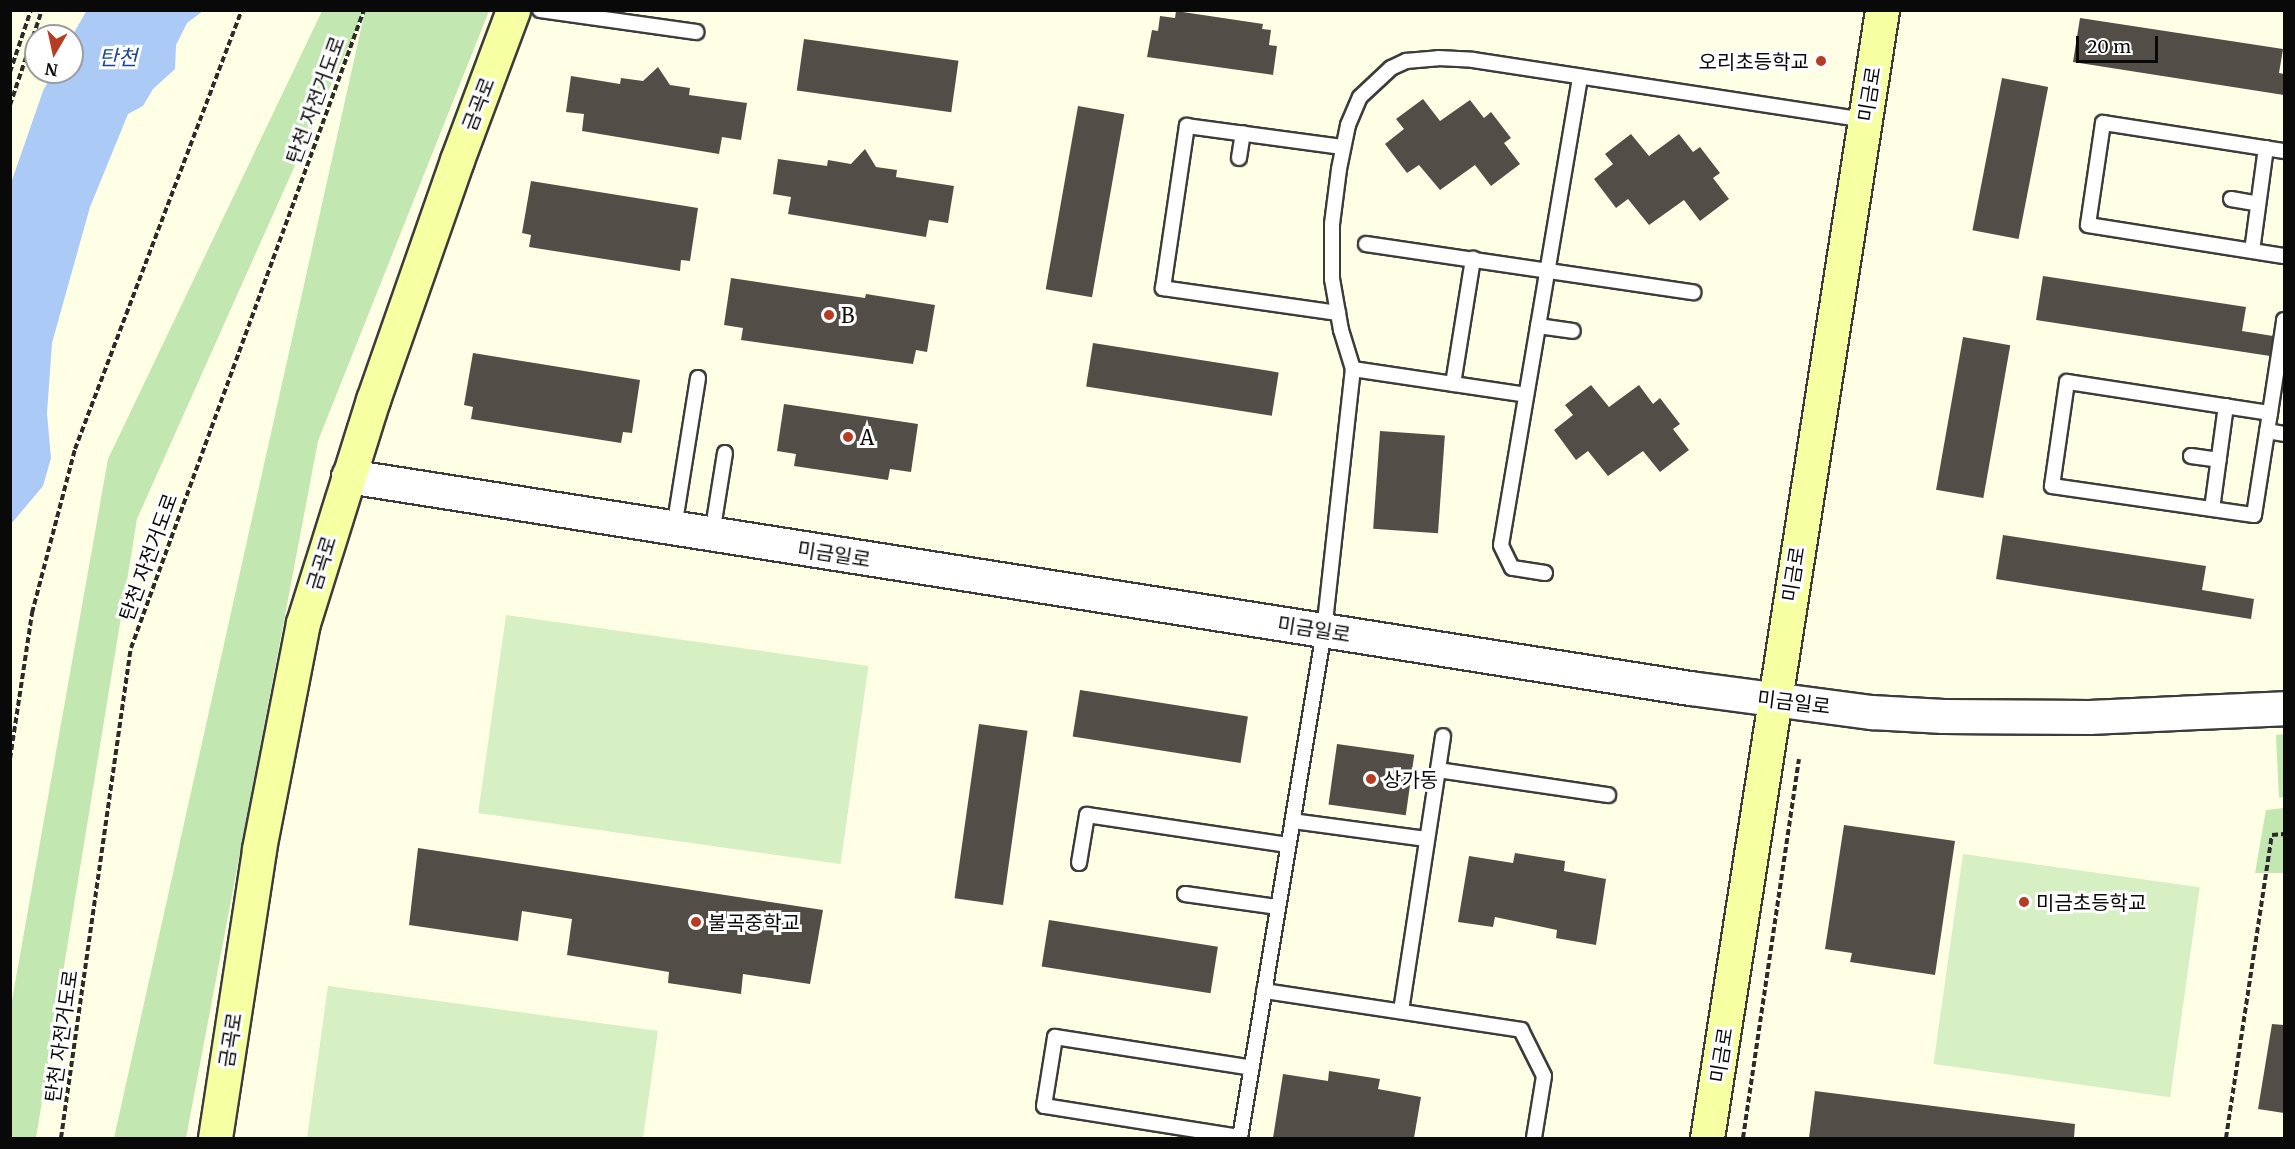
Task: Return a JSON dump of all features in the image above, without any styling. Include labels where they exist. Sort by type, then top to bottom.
[{"type":"main road","name":"금곡로","points":[[215,1138],[259,849],[303,623],[348,476],[453,171],[513,10]]},
{"type":"main road","name":"미금로","points":[[1707,1138],[1777,700],[1786,622],[1882,10]]},
{"type":"street","name":"미금일로","points":[[348,476],[1324,631],[1777,700],[1871,712],[2017,718],[2159,715],[2284,708]]},
{"type":"lane","points":[[540,10],[696,32]]},
{"type":"lane","points":[[1252,1068],[1055,1037],[1044,1106],[1240,1138],[1252,1068],[1288,845],[1324,631],[1353,369],[1338,313],[1332,279],[1332,224],[1348,125],[1360,98],[1379,77],[1406,61],[1438,58],[1473,60],[1865,120]]},
{"type":"lane","points":[[1545,573],[1512,568],[1501,544],[1580,77]]},
{"type":"lane","points":[[2284,151],[2103,123],[2088,225],[2284,256]]},
{"type":"lane","points":[[1338,313],[1163,288],[1187,126],[1344,147]]},
{"type":"lane","points":[[1239,158],[1243,133]]},
{"type":"lane","points":[[2252,251],[2266,148]]},
{"type":"lane","points":[[2231,199],[2258,204]]},
{"type":"lane","points":[[1366,244],[1693,292]]},
{"type":"lane","points":[[1453,384],[1473,260]]},
{"type":"lane","points":[[2270,413],[2067,382],[2052,486],[2254,515],[2270,413],[2284,321]]},
{"type":"lane","points":[[1538,326],[1573,331]]},
{"type":"lane","points":[[1353,369],[1526,395]]},
{"type":"lane","points":[[674,528],[698,378]]},
{"type":"lane","points":[[2212,509],[2226,406]]},
{"type":"lane","points":[[2267,431],[2284,434]]},
{"type":"lane","points":[[712,534],[725,453]]},
{"type":"lane","points":[[2192,456],[2219,460]]},
{"type":"lane","points":[[1401,1011],[1443,736]]},
{"type":"lane","points":[[1438,770],[1608,795]]},
{"type":"lane","points":[[1079,863],[1087,815],[1288,845]]},
{"type":"lane","points":[[1293,821],[1427,839]]},
{"type":"lane","points":[[1185,894],[1278,907]]},
{"type":"lane","points":[[1264,991],[1521,1030],[1544,1076],[1534,1138]]},
{"type":"path","points":[[10,72],[31,10]]},
{"type":"path","points":[[10,105],[42,10]]},
{"type":"path","points":[[10,759],[32,613],[75,449],[242,10]]},
{"type":"path","name":"탄천 자전거도로","points":[[61,1138],[131,648],[364,10]]},
{"type":"path","points":[[1743,1138],[1800,751]]},
{"type":"path","points":[[2226,1138],[2272,835],[2284,834]]},
{"type":"green space","points":[[322,11],[364,11],[137,519],[36,1138],[11,1138],[11,1006],[108,459]]},
{"type":"green space","points":[[365,11],[489,11],[318,441],[186,1138],[114,1138]]},
{"type":"green space","points":[[506,615],[868,666],[841,864],[478,813]]},
{"type":"green space","points":[[2284,734],[2284,797],[2279,798],[2276,735]]},
{"type":"green space","points":[[2284,808],[2284,873],[2255,873],[2266,810]]},
{"type":"green space","points":[[1963,854],[2200,887],[2170,1097],[1933,1064]]},
{"type":"green space","points":[[328,986],[658,1031],[643,1138],[307,1138]]},
{"type":"water","name":"탄천","points":[[87,10],[203,11],[187,23],[176,45],[175,69],[153,89],[143,106],[128,114],[90,207],[52,343],[47,413],[51,458],[43,486],[11,524],[11,183],[47,84],[84,84],[84,24],[79,24]]},
{"type":"building","points":[[1176,11],[1263,24],[1262,29],[1271,30],[1269,45],[1277,46],[1273,75],[1147,57],[1152,30],[1158,31],[1160,16],[1175,18]]},
{"type":"building","points":[[2080,18],[2283,49],[2279,73],[2284,74],[2284,95],[2073,62]]},
{"type":"building","points":[[804,39],[958,61],[951,112],[797,90]]},
{"type":"building","points":[[658,67],[670,85],[690,88],[689,95],[747,103],[741,140],[722,137],[719,154],[582,131],[584,114],[566,112],[571,76],[620,84],[621,78],[643,81]]},
{"type":"building","points":[[2002,78],[2048,87],[2019,239],[1972,230]]},
{"type":"building","points":[[1423,99],[1440,121],[1470,100],[1484,118],[1491,112],[1511,138],[1504,143],[1520,164],[1491,186],[1475,165],[1440,190],[1419,165],[1407,173],[1385,144],[1404,129],[1396,119]]},
{"type":"building","points":[[1078,106],[1124,114],[1092,297],[1046,289]]},
{"type":"building","points":[[1631,134],[1649,156],[1679,134],[1693,152],[1700,147],[1720,173],[1713,178],[1729,199],[1700,221],[1684,200],[1649,225],[1628,199],[1616,208],[1594,179],[1613,164],[1605,154]]},
{"type":"building","points":[[865,149],[876,167],[897,170],[896,177],[954,186],[948,223],[929,220],[926,237],[788,214],[791,197],[773,194],[778,159],[827,166],[828,160],[851,164]]},
{"type":"building","points":[[531,181],[698,208],[690,261],[681,260],[680,271],[529,247],[531,235],[522,233]]},
{"type":"building","points":[[2043,276],[2246,307],[2242,331],[2273,336],[2270,356],[2036,320]]},
{"type":"building","name":"B","points":[[731,278],[865,298],[866,294],[935,305],[927,352],[916,350],[913,364],[741,340],[743,328],[724,325]]},
{"type":"building","points":[[1963,337],[2010,345],[1983,498],[1936,490]]},
{"type":"building","points":[[1093,343],[1279,372],[1272,416],[1086,386]]},
{"type":"building","points":[[473,353],[640,380],[632,433],[623,432],[621,443],[471,419],[473,407],[464,405]]},
{"type":"building","points":[[1591,385],[1609,407],[1639,385],[1653,404],[1660,398],[1680,424],[1673,429],[1689,450],[1660,472],[1643,451],[1608,476],[1588,451],[1576,460],[1554,430],[1573,415],[1565,405]]},
{"type":"building","name":"A","points":[[784,404],[918,424],[911,472],[890,469],[888,480],[794,466],[796,454],[777,451]]},
{"type":"building","points":[[1380,431],[1445,436],[1438,533],[1373,529]]},
{"type":"building","points":[[2003,535],[2206,566],[2202,590],[2254,599],[2251,619],[1996,579]]},
{"type":"building","points":[[1080,690],[1248,717],[1241,763],[1073,736]]},
{"type":"building","points":[[979,724],[1028,731],[1003,905],[955,898]]},
{"type":"building","name":"상가동","points":[[1337,744],[1414,755],[1406,815],[1329,804]]},
{"type":"building","points":[[1844,825],[1955,841],[1935,975],[1850,962],[1852,953],[1825,949]]},
{"type":"building","name":"불곡중학교","points":[[418,848],[823,910],[810,984],[743,974],[741,994],[668,983],[669,972],[567,955],[572,919],[522,911],[518,941],[409,925]]},
{"type":"building","points":[[1515,853],[1565,861],[1564,871],[1606,879],[1596,945],[1556,938],[1557,930],[1495,917],[1493,927],[1458,922],[1469,856],[1513,863]]},
{"type":"building","points":[[1049,920],[1218,947],[1211,993],[1042,966]]},
{"type":"building","points":[[2272,1024],[2284,1025],[2284,1113],[2258,1109]]},
{"type":"building","points":[[1329,1071],[1380,1079],[1378,1089],[1421,1097],[1414,1138],[1273,1138],[1283,1074],[1328,1081]]},
{"type":"building","points":[[1815,1091],[2075,1124],[2074,1138],[1809,1138]]},
{"type":"place","name":"오리초등학교","points":[[1821,61]]},
{"type":"place","name":"B","points":[[829,315]]},
{"type":"place","name":"A","points":[[848,437]]},
{"type":"place","name":"상가동","points":[[1371,779]]},
{"type":"place","name":"미금초등학교","points":[[2024,902]]},
{"type":"place","name":"불곡중학교","points":[[696,922]]}]
